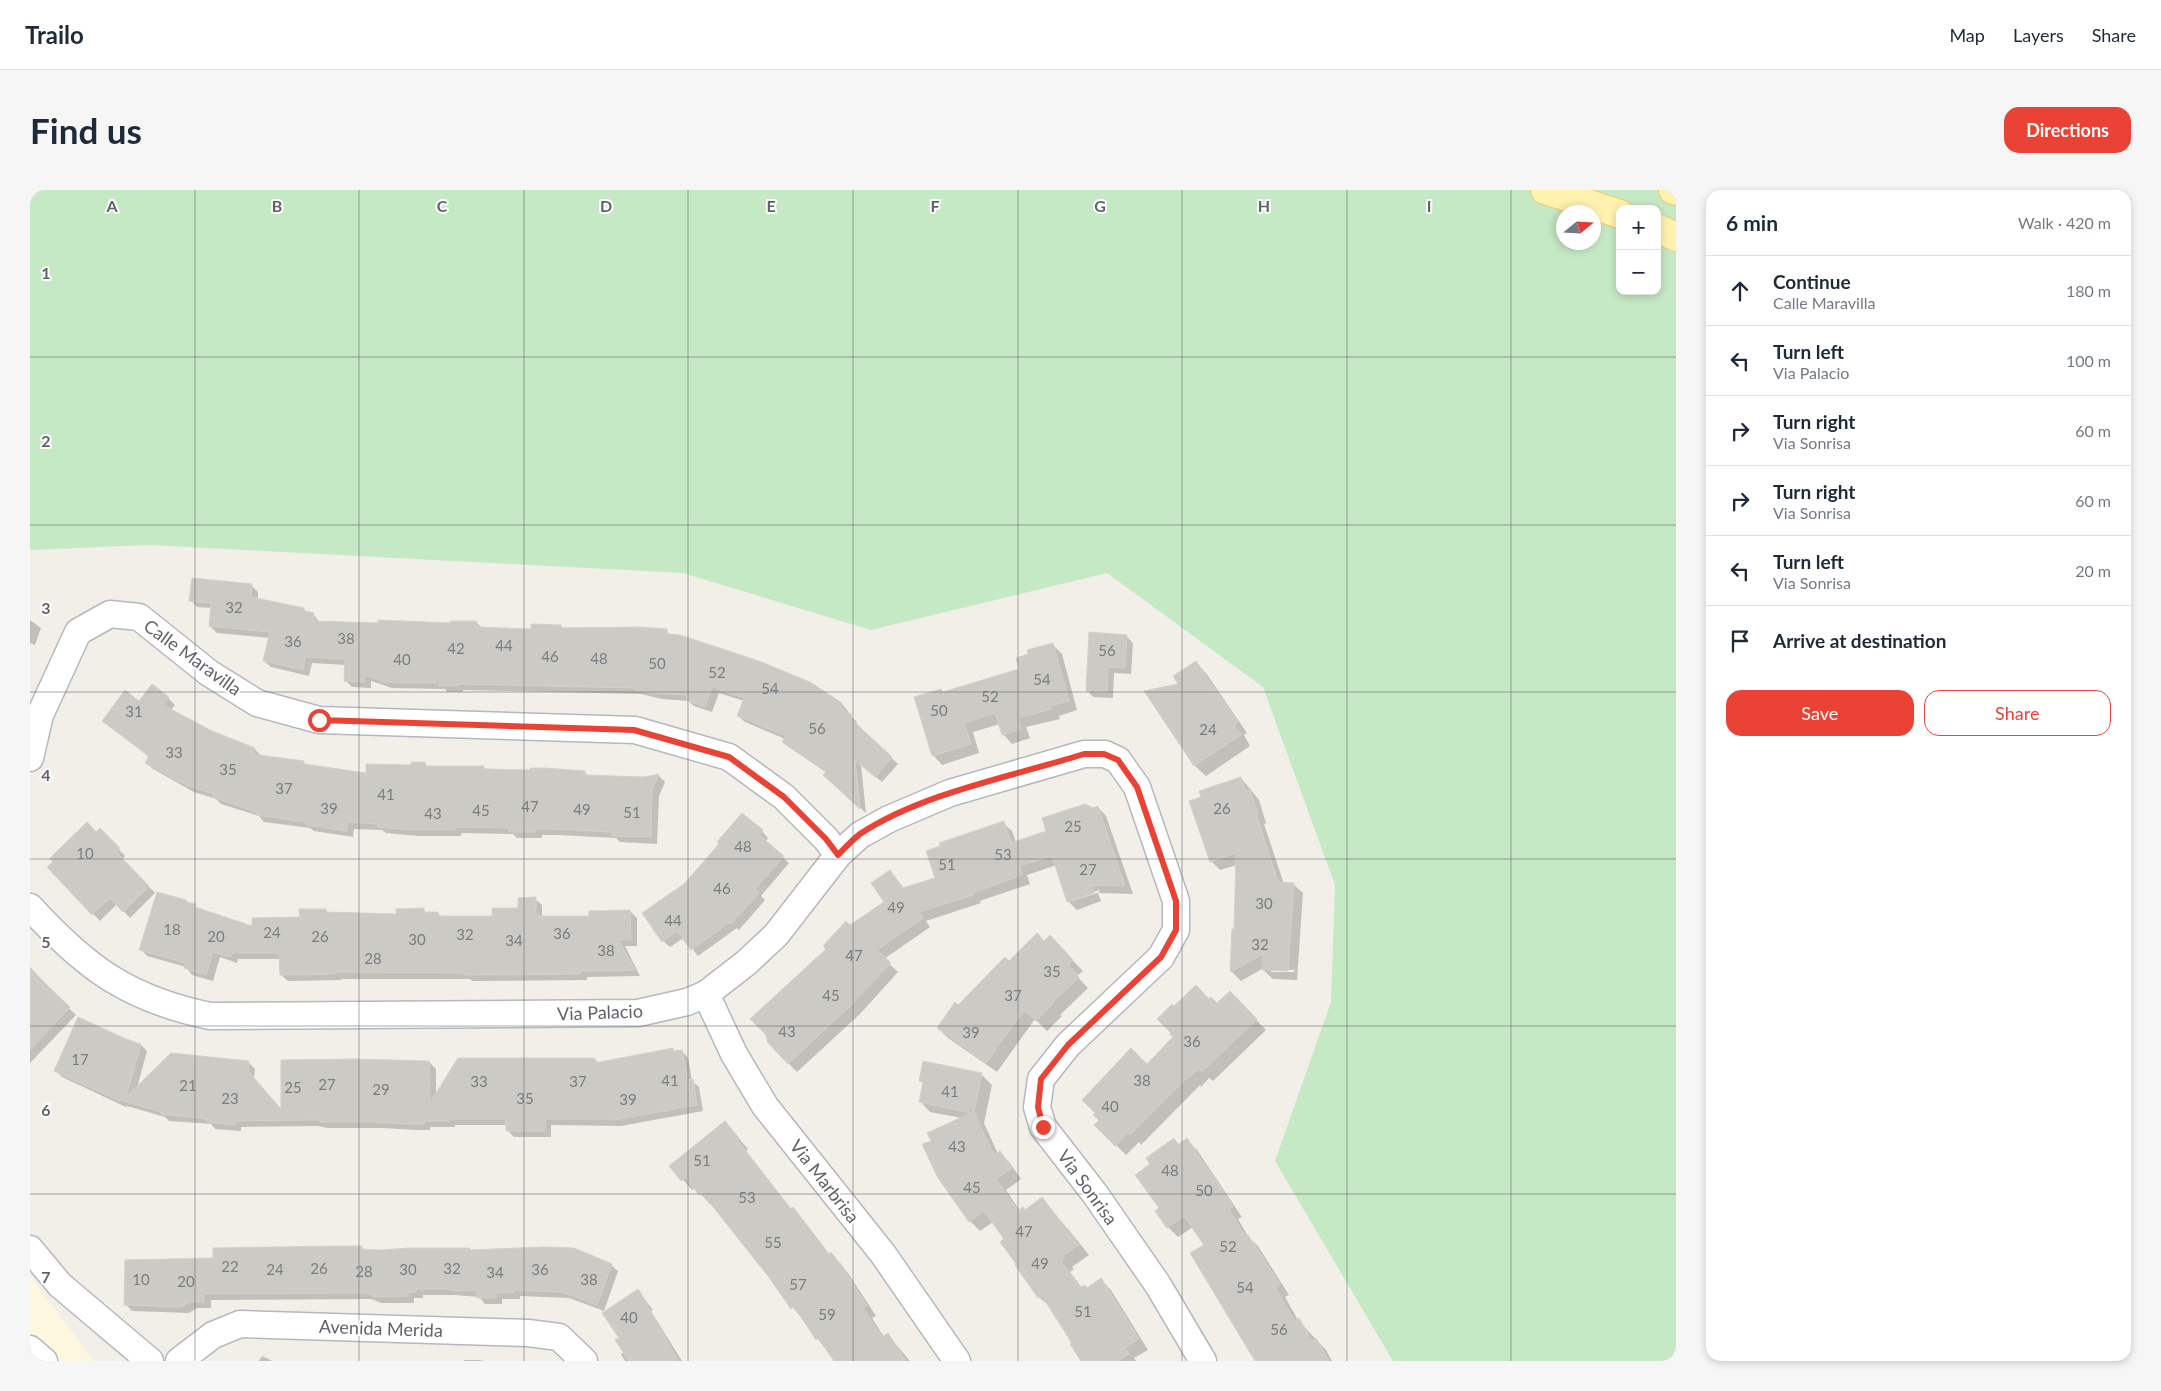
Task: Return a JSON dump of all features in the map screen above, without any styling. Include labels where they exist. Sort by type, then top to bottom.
[{"type":"main road","points":[[1545,190],[1616,213]]},
{"type":"main road","points":[[1661,230],[1676,237]]},
{"type":"street","name":"Calle Maravilla","points":[[32,744],[40,715],[78,632],[110,614],[139,617],[208,673],[257,703],[319,720],[634,730],[729,757],[784,797],[826,839],[838,855]]},
{"type":"street","name":"Via Palacio","points":[[30,907],[48,927],[85,961],[113,981],[161,1004],[210,1016],[627,1014],[687,1002],[706,994],[746,964],[776,935],[838,855],[860,834],[889,819],[950,793],[1084,754],[1104,754],[1118,760]]},
{"type":"street","name":"Via Sonrisa","points":[[1118,760],[1137,787],[1176,901],[1176,930],[1161,957],[1068,1045],[1041,1079],[1038,1107],[1043,1127],[1095,1194],[1158,1285],[1203,1361]]},
{"type":"street","name":"Via Marbrisa","points":[[706,994],[734,1054],[765,1106],[883,1254],[956,1361]]},
{"type":"street","points":[[30,1249],[64,1289],[150,1361]]},
{"type":"street","name":"Avenida Merida","points":[[179,1361],[213,1335],[240,1324],[528,1333],[559,1337],[584,1361]]},
{"type":"street","points":[[30,1349],[44,1361]]},
{"type":"shaded area","points":[[30,1275],[93,1361],[30,1361]]},
{"type":"green space","points":[[30,190],[1676,190],[1676,1361],[1393,1361],[1275,1161],[1331,1002],[1335,885],[1263,687],[1107,573],[871,630],[683,573],[149,545],[30,550]]},
{"type":"building","points":[[192,578],[252,584],[251,597],[304,608],[304,611],[314,613],[313,621],[378,623],[378,620],[450,623],[450,621],[477,621],[477,627],[531,629],[531,624],[561,625],[561,628],[640,627],[667,629],[667,634],[680,635],[759,661],[810,682],[842,703],[840,707],[852,715],[850,718],[892,757],[875,777],[855,760],[860,809],[823,775],[826,772],[782,742],[786,736],[737,716],[744,698],[712,687],[705,707],[686,700],[687,695],[654,693],[635,690],[635,688],[457,684],[457,686],[439,686],[440,683],[384,682],[365,675],[364,682],[344,681],[345,659],[305,657],[303,670],[263,661],[270,632],[209,626],[211,603],[189,601]]},
{"type":"building","points":[[1089,632],[1127,635],[1125,668],[1108,667],[1107,692],[1086,691]]},
{"type":"building","points":[[1053,643],[1069,701],[1050,706],[1051,709],[1018,718],[1021,729],[1002,735],[995,713],[964,723],[971,744],[932,756],[914,697],[941,689],[943,692],[1019,669],[1016,658],[1028,654],[1027,650]]},
{"type":"building","points":[[1196,661],[1238,722],[1234,725],[1241,735],[1194,766],[1144,691],[1178,684],[1173,676]]},
{"type":"building","points":[[152,684],[169,697],[163,705],[212,731],[255,748],[253,754],[304,761],[304,764],[366,773],[366,764],[411,765],[411,762],[425,762],[426,766],[484,766],[484,769],[530,770],[530,768],[546,768],[585,771],[585,775],[644,777],[659,774],[652,789],[651,837],[612,836],[612,832],[550,829],[536,829],[535,832],[509,832],[509,828],[455,827],[455,830],[411,830],[378,827],[377,824],[348,822],[346,831],[306,825],[306,822],[256,815],[256,812],[213,797],[214,794],[186,785],[145,763],[149,756],[102,721],[125,690],[139,701]]},
{"type":"building","points":[[1241,777],[1246,791],[1250,790],[1278,882],[1294,883],[1288,971],[1262,970],[1263,954],[1230,972],[1232,929],[1234,929],[1236,853],[1210,862],[1189,801],[1201,797],[1199,791]]},
{"type":"building","points":[[1085,804],[1093,808],[1098,806],[1125,886],[1091,885],[1094,893],[1067,902],[1052,856],[1019,866],[1022,875],[972,893],[973,895],[919,912],[923,918],[877,950],[891,963],[851,1005],[788,1064],[768,1043],[766,1035],[750,1019],[826,949],[823,946],[846,921],[850,925],[884,902],[871,883],[890,870],[903,888],[935,878],[926,851],[940,846],[939,843],[1004,821],[1011,843],[1046,831],[1042,818]]},
{"type":"building","points":[[742,813],[763,830],[759,835],[784,856],[755,889],[759,893],[731,924],[730,922],[691,950],[677,931],[662,942],[642,913],[684,884],[719,844],[717,842]]},
{"type":"building","points":[[87,822],[96,832],[100,828],[120,848],[116,852],[149,886],[123,912],[110,898],[92,915],[47,867],[53,862],[50,858]]},
{"type":"building","points":[[157,892],[186,900],[186,902],[196,904],[195,907],[252,926],[252,918],[300,917],[299,909],[326,909],[326,912],[396,914],[396,909],[424,908],[424,912],[438,912],[438,916],[492,916],[492,908],[518,908],[518,898],[536,897],[536,916],[589,916],[589,911],[630,910],[631,940],[619,940],[635,970],[581,971],[581,974],[464,975],[464,973],[335,972],[335,974],[280,975],[279,953],[232,953],[230,957],[213,952],[206,975],[184,968],[186,963],[139,950]]},
{"type":"building","points":[[1037,933],[1044,941],[1050,935],[1073,960],[1068,965],[1079,977],[1036,1021],[1024,1010],[986,1063],[937,1028],[955,1002],[958,1005],[1005,957],[1009,961]]},
{"type":"building","points":[[30,969],[70,1007],[30,1050]]},
{"type":"building","points":[[1196,985],[1209,999],[1211,997],[1217,1003],[1230,991],[1257,1019],[1202,1072],[1199,1068],[1189,1076],[1130,1135],[1128,1132],[1115,1146],[1094,1125],[1099,1120],[1082,1100],[1131,1048],[1147,1064],[1173,1037],[1157,1019]]},
{"type":"building","points":[[78,1017],[141,1044],[126,1097],[171,1053],[249,1061],[248,1071],[281,1109],[281,1060],[429,1061],[430,1103],[458,1058],[595,1058],[595,1063],[673,1048],[673,1051],[682,1050],[688,1080],[693,1079],[697,1105],[613,1120],[545,1119],[545,1131],[506,1131],[506,1119],[449,1119],[449,1121],[424,1121],[424,1124],[320,1122],[320,1120],[235,1121],[235,1125],[207,1122],[207,1119],[161,1114],[161,1112],[120,1101],[54,1071]]},
{"type":"building","points":[[923,1061],[982,1073],[974,1112],[994,1155],[1000,1151],[1012,1168],[996,1179],[1018,1211],[1023,1207],[1025,1210],[1042,1197],[1080,1244],[1063,1256],[1065,1258],[1061,1261],[1080,1288],[1085,1285],[1087,1288],[1101,1278],[1139,1339],[1125,1348],[1129,1354],[1118,1361],[1081,1361],[1070,1344],[1072,1343],[1042,1296],[1038,1298],[1000,1242],[1004,1239],[984,1211],[969,1222],[938,1178],[922,1144],[931,1141],[927,1133],[971,1113],[919,1102],[923,1082],[919,1081]]},
{"type":"building","points":[[725,1121],[739,1138],[737,1140],[791,1209],[793,1207],[829,1254],[831,1252],[841,1265],[867,1306],[863,1308],[882,1337],[888,1333],[906,1361],[834,1361],[818,1338],[816,1340],[794,1306],[791,1309],[768,1276],[702,1193],[699,1195],[685,1177],[681,1181],[669,1166]]},
{"type":"building","points":[[1174,1138],[1178,1145],[1187,1138],[1233,1206],[1229,1209],[1245,1236],[1248,1235],[1280,1284],[1275,1287],[1295,1321],[1299,1318],[1312,1341],[1316,1338],[1329,1361],[1255,1361],[1190,1253],[1204,1245],[1184,1216],[1167,1228],[1155,1211],[1159,1208],[1135,1175],[1150,1164],[1146,1158]]},
{"type":"building","points":[[362,1246],[362,1249],[380,1250],[409,1248],[470,1248],[470,1250],[543,1247],[574,1248],[612,1264],[597,1305],[561,1292],[514,1290],[514,1292],[496,1293],[496,1298],[477,1298],[477,1290],[416,1289],[416,1292],[408,1292],[408,1296],[373,1297],[373,1295],[364,1293],[204,1294],[204,1302],[190,1302],[181,1307],[124,1305],[125,1260],[213,1258],[213,1248]]},
{"type":"building","points":[[638,1289],[678,1361],[629,1361],[615,1340],[619,1338],[602,1313]]},
{"type":"route","points":[[319,720],[634,730],[729,757],[784,797],[826,839],[838,855],[860,834],[921,804],[950,793],[1094,752],[1118,760],[1137,787],[1176,901],[1176,930],[1161,957],[1068,1045],[1041,1079],[1038,1107],[1043,1127]]}]
